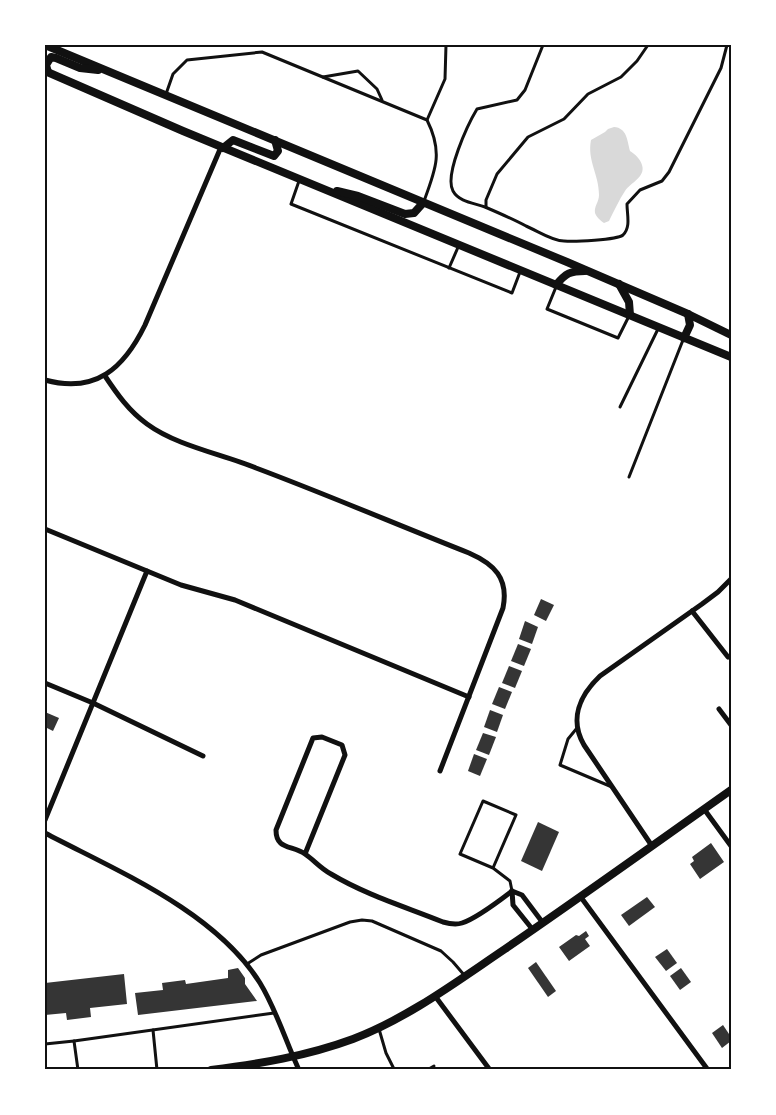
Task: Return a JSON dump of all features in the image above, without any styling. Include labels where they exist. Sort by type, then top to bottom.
[{"type":"main road","points":[[45,45],[590,271],[731,335]]},
{"type":"main road","points":[[111,72],[80,68],[51,57],[46,65],[47,71],[222,147],[731,357]]},
{"type":"main road","points":[[222,147],[233,140],[274,156],[278,151],[275,140]]},
{"type":"main road","points":[[318,187],[358,196],[405,214],[414,213],[423,202]]},
{"type":"main road","points":[[556,285],[572,271],[590,271]]},
{"type":"main road","points":[[619,284],[629,302],[630,315]]},
{"type":"main road","points":[[684,338],[690,325],[688,314]]},
{"type":"main road","points":[[211,1070],[293,1057],[345,1042],[379,1027],[435,996],[465,976],[731,790]]},
{"type":"street","points":[[45,380],[56,383],[81,383],[105,376],[120,364],[137,341],[145,325],[222,147]]},
{"type":"street","points":[[105,376],[133,413],[162,433],[254,467],[469,553],[496,569],[504,590],[503,608],[440,771]]},
{"type":"street","points":[[45,529],[181,585],[234,600],[469,697]]},
{"type":"street","points":[[45,820],[147,571]]},
{"type":"street","points":[[652,846],[584,745],[577,728],[578,711],[582,700],[600,676],[693,611],[731,579]]},
{"type":"street","points":[[693,611],[728,657]]},
{"type":"street","points":[[45,683],[93,703],[203,756]]},
{"type":"street","points":[[719,709],[731,725]]},
{"type":"street","points":[[305,854],[345,755],[342,745],[322,737],[313,738],[276,830],[279,843],[305,854],[318,866],[333,875],[443,922],[464,923],[512,891]]},
{"type":"street","points":[[704,809],[731,846]]},
{"type":"street","points":[[45,833],[154,890],[202,922],[228,945],[247,964],[261,984],[299,1070]]},
{"type":"street","points":[[512,891],[522,895],[543,923]]},
{"type":"street","points":[[512,891],[513,905],[533,930]]},
{"type":"street","points":[[580,896],[708,1070]]},
{"type":"street","points":[[435,996],[490,1070]]},
{"type":"lane","points":[[427,120],[445,79],[446,45]]},
{"type":"lane","points":[[543,45],[521,96],[477,109],[459,150],[451,176],[452,190],[464,200],[486,207],[563,242],[614,238],[624,234],[628,225],[627,204],[640,190],[662,181],[669,172],[721,68],[727,45]]},
{"type":"lane","points":[[486,207],[486,200],[497,174],[521,144],[538,131],[564,119],[588,94],[621,77],[637,61],[648,45]]},
{"type":"lane","points":[[165,95],[173,74],[187,60],[262,52],[427,120],[434,134],[437,160],[423,202]]},
{"type":"lane","points":[[322,77],[358,71],[377,89],[383,102]]},
{"type":"lane","points":[[300,179],[291,204],[512,293],[521,270]]},
{"type":"lane","points":[[449,268],[459,245]]},
{"type":"lane","points":[[556,285],[547,309],[618,338],[630,315]]},
{"type":"lane","points":[[620,407],[658,327]]},
{"type":"lane","points":[[629,477],[684,338]]},
{"type":"lane","points":[[577,728],[568,739],[560,765],[612,787]]},
{"type":"lane","points":[[493,868],[516,815],[483,801],[460,854],[493,868],[510,881],[512,891]]},
{"type":"lane","points":[[247,964],[261,955],[350,922],[362,920],[372,921],[441,951],[465,976]]},
{"type":"lane","points":[[45,1044],[274,1012]]},
{"type":"lane","points":[[379,1027],[386,1053],[394,1069],[397,1070]]},
{"type":"lane","points":[[153,1030],[157,1070]]},
{"type":"lane","points":[[74,1041],[78,1070]]},
{"type":"lane","points":[[427,1070],[434,1066]]},
{"type":"shaded area","points":[[614,127],[624,132],[630,151],[639,159],[643,169],[640,176],[625,191],[609,221],[604,223],[595,213],[599,197],[590,148],[591,140]]},
{"type":"building","points":[[541,599],[554,605],[546,621],[534,615]]},
{"type":"building","points":[[525,621],[538,627],[532,644],[519,639]]},
{"type":"building","points":[[518,644],[531,649],[524,666],[511,661]]},
{"type":"building","points":[[509,666],[522,671],[515,688],[502,683]]},
{"type":"building","points":[[499,687],[512,692],[505,709],[492,704]]},
{"type":"building","points":[[490,710],[503,715],[497,732],[484,727]]},
{"type":"building","points":[[45,712],[59,718],[53,731],[45,727]]},
{"type":"building","points":[[483,733],[496,737],[489,755],[476,750]]},
{"type":"building","points":[[474,754],[487,759],[480,776],[468,771]]},
{"type":"building","points":[[538,822],[559,832],[542,871],[521,861]]},
{"type":"building","points":[[711,843],[724,862],[700,879],[690,864],[694,861],[692,857]]},
{"type":"building","points":[[647,897],[655,907],[629,926],[621,915]]},
{"type":"building","points":[[586,931],[589,936],[585,939],[590,946],[569,961],[559,947]]},
{"type":"building","points":[[667,949],[677,963],[666,971],[655,957]]},
{"type":"building","points":[[536,962],[556,991],[548,997],[528,968]]},
{"type":"building","points":[[238,968],[245,978],[245,984],[257,1001],[138,1015],[135,993],[163,990],[162,983],[185,980],[186,984],[228,978],[228,970]]},
{"type":"building","points":[[681,968],[691,982],[680,990],[670,976]]},
{"type":"building","points":[[124,974],[127,1004],[90,1008],[91,1017],[67,1020],[66,1013],[45,1015],[45,983]]},
{"type":"building","points":[[723,1025],[731,1041],[722,1048],[712,1033]]}]
